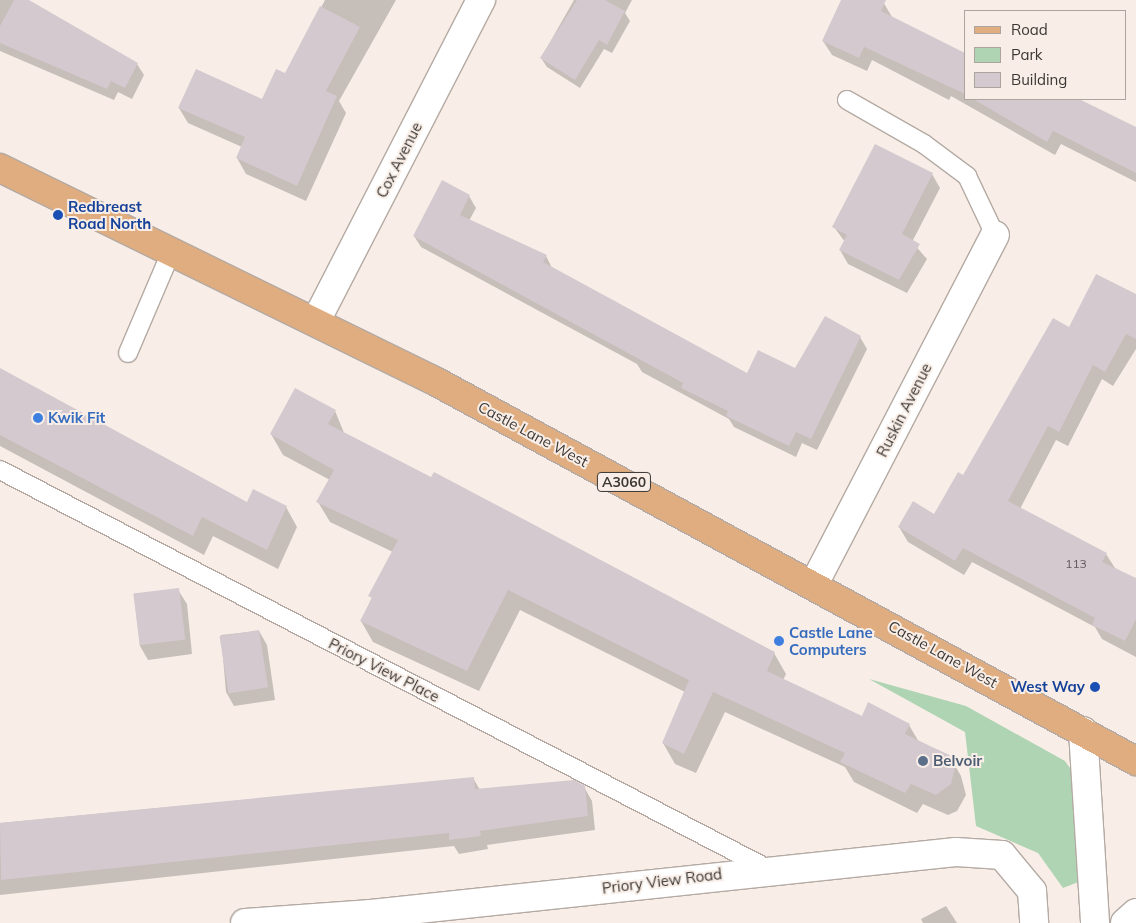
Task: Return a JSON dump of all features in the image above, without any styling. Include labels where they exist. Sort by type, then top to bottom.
[{"type":"main road","name":"Castle Lane West","points":[[0,168],[317,319],[814,584],[1136,761]]},
{"type":"street","name":"Cox Avenue","points":[[317,319],[481,0]]},
{"type":"street","name":"Ruskin Avenue","points":[[814,584],[995,235]]},
{"type":"street","points":[[1083,731],[1095,923]]},
{"type":"street","name":"Priory View Road","points":[[245,923],[369,919],[768,869],[956,852],[1002,855],[1032,891],[1034,923]]},
{"type":"street","points":[[1125,923],[1136,913]]},
{"type":"lane","points":[[847,100],[924,144],[967,176],[995,235]]},
{"type":"lane","points":[[128,353],[172,250]]},
{"type":"lane","name":"Priory View Place","points":[[0,470],[768,869]]},
{"type":"green space","points":[[869,679],[966,706],[1065,761],[1080,782],[1081,881],[1063,888],[1038,853],[976,826],[965,732]]},
{"type":"building","points":[[14,0],[29,0],[138,63],[125,88],[111,81],[107,89],[0,43],[0,26]]},
{"type":"building","points":[[577,0],[605,0],[625,11],[607,45],[599,40],[575,80],[540,58]]},
{"type":"building","points":[[841,0],[886,0],[881,11],[964,52],[964,94],[864,47],[859,58],[822,41]]},
{"type":"building","points":[[320,6],[360,27],[326,91],[337,96],[297,186],[236,158],[245,137],[178,108],[196,69],[262,99],[276,69],[285,73]]},
{"type":"building","points":[[975,100],[1081,100],[1136,127],[1136,173],[1053,131],[1047,142]]},
{"type":"building","points":[[875,144],[933,173],[902,234],[920,244],[899,280],[839,250],[847,235],[832,227]]},
{"type":"building","points":[[442,180],[470,195],[460,215],[547,255],[543,262],[747,373],[758,350],[795,368],[825,316],[861,336],[811,439],[796,432],[789,446],[726,416],[728,411],[681,388],[683,383],[413,236]]},
{"type":"building","points":[[1096,274],[1136,294],[1136,339],[1126,334],[1105,372],[1093,365],[1059,432],[1048,426],[1008,501],[1107,553],[1102,562],[1136,578],[1136,619],[1125,641],[1092,625],[1095,618],[963,548],[955,561],[898,527],[913,501],[934,514],[958,472],[963,475],[1053,318],[1069,327]]},
{"type":"building","points":[[0,368],[247,502],[253,489],[287,506],[267,550],[202,517],[193,536],[0,435]]},
{"type":"building","points":[[295,388],[336,410],[328,424],[431,477],[434,472],[775,652],[767,671],[862,716],[868,702],[910,724],[905,734],[949,755],[955,767],[951,784],[936,795],[911,784],[905,793],[840,762],[845,753],[713,692],[684,754],[662,743],[689,680],[508,590],[467,671],[360,621],[372,598],[368,596],[398,540],[316,502],[334,470],[270,434]]},
{"type":"building","points":[[179,588],[185,640],[140,645],[133,594]]},
{"type":"building","points":[[259,630],[268,687],[229,694],[219,636]]},
{"type":"building","points":[[474,777],[475,789],[574,780],[585,786],[588,816],[480,831],[481,836],[449,840],[449,833],[1,880],[0,823]]},
{"type":"place","name":"Redbreast Road North","points":[[58,215]]},
{"type":"place","name":"Kwik Fit","points":[[38,418]]},
{"type":"place","name":"Castle Lane Computers","points":[[779,641]]},
{"type":"place","name":"West Way","points":[[1095,687]]},
{"type":"place","name":"Belvoir","points":[[923,761]]}]
